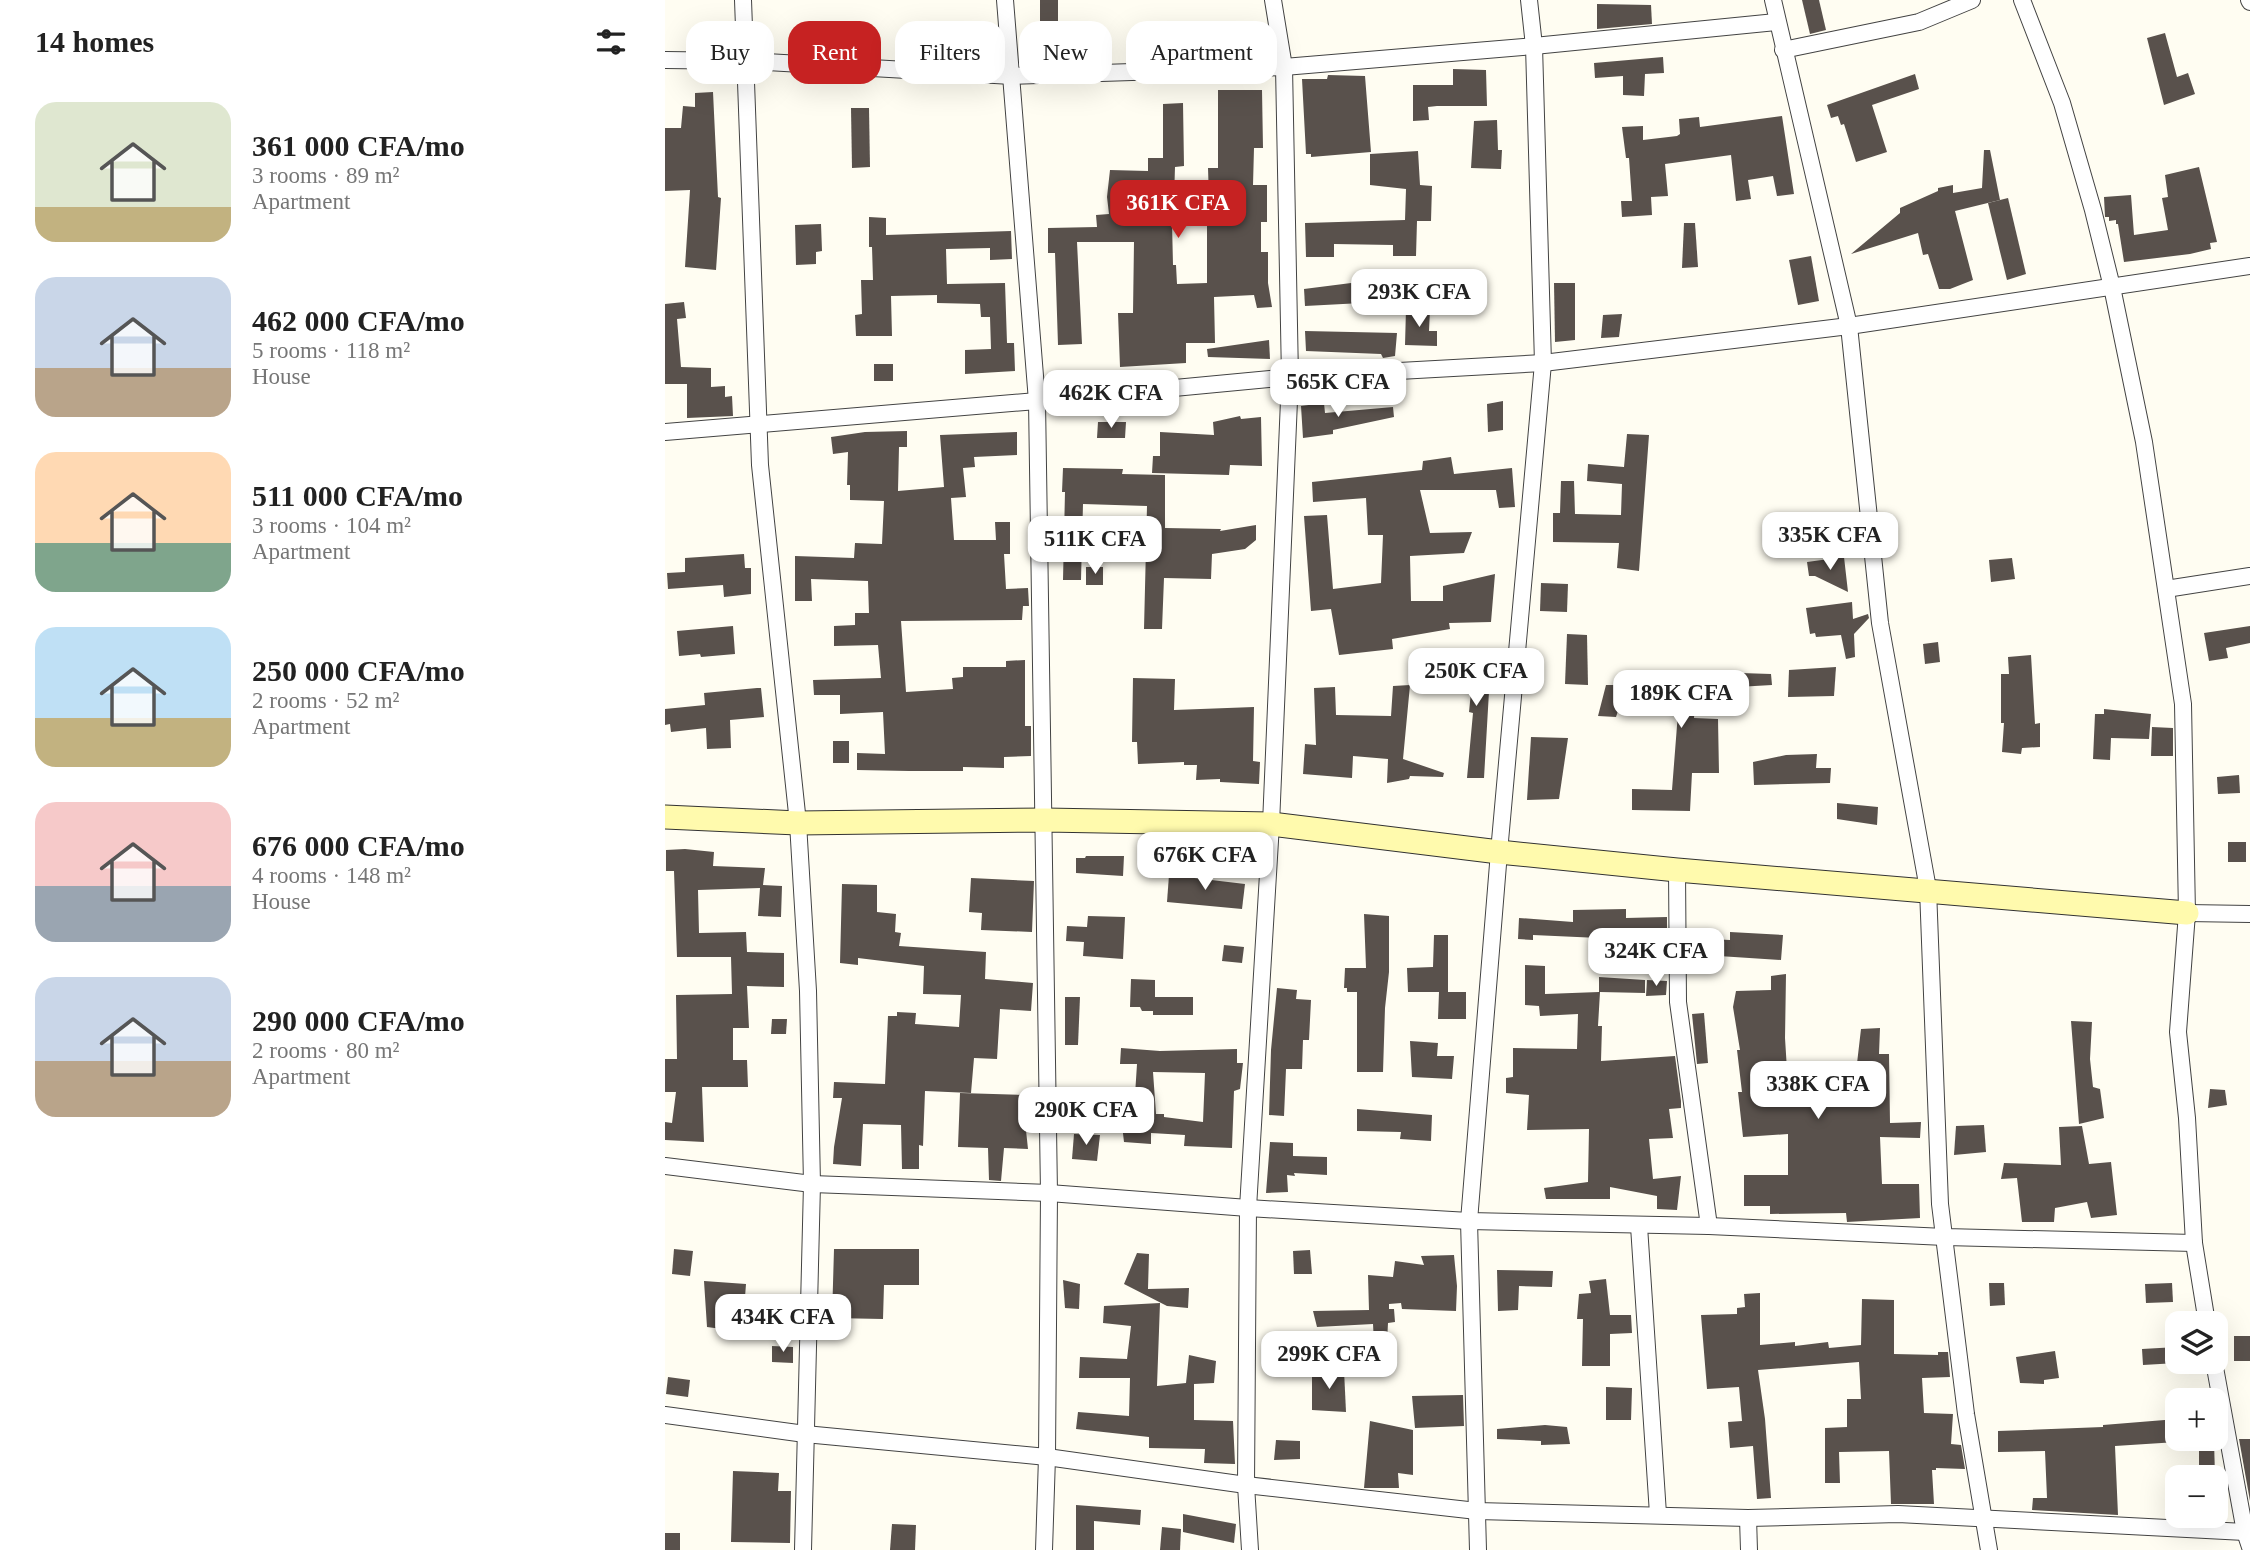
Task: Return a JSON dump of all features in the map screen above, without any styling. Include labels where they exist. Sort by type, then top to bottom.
[{"type":"street","points":[[743,0],[744,21]]},
{"type":"street","points":[[1005,0],[1037,401],[1045,820],[1048,1193],[1044,1550]]},
{"type":"street","points":[[1250,1550],[1246,1485],[1248,1208],[1271,824],[1290,377],[1284,67],[1273,0]]},
{"type":"street","points":[[1478,1550],[1469,1221],[1543,363],[1534,47],[1529,0]]},
{"type":"street","points":[[1773,0],[1849,326],[1880,623],[1928,889],[1940,1204],[1966,1414],[1989,1550]]},
{"type":"street","points":[[1783,50],[1919,22],[1972,0]]},
{"type":"street","points":[[2022,0],[2062,103],[2112,287],[2144,442],[2183,704],[2187,912],[2178,1032],[2187,1118],[2194,1243],[2205,1311]]},
{"type":"street","points":[[774,63],[1012,76],[1284,67],[1534,47],[1776,22]]},
{"type":"street","points":[[665,60],[686,60]]},
{"type":"street","points":[[748,84],[760,465],[798,823],[808,991],[812,1184],[803,1550]]},
{"type":"street","points":[[665,432],[1290,377],[1543,363],[1849,326],[2250,266]]},
{"type":"street","points":[[2166,589],[2250,576]]},
{"type":"street","points":[[665,817],[798,823],[1045,820],[1271,824],[1499,852],[1677,870],[2187,912],[2250,914]]},
{"type":"street","points":[[1677,870],[1678,1002],[1709,1226]]},
{"type":"street","points":[[665,1166],[812,1184],[1048,1193],[1469,1221],[1709,1226],[1945,1237],[2194,1243]]},
{"type":"street","points":[[1639,1226],[1658,1514]]},
{"type":"street","points":[[665,1415],[805,1434],[1047,1457],[1246,1485],[1477,1511],[1748,1518],[1898,1514],[1982,1517],[2248,1539],[2216,1374]]},
{"type":"street","points":[[1748,1518],[1749,1550]]},
{"type":"building","points":[[1040,0],[1058,0],[1058,21],[1040,21]]},
{"type":"building","points":[[1802,0],[1819,0],[1826,30],[1810,34]]},
{"type":"building","points":[[1597,4],[1651,5],[1652,24],[1597,29]]},
{"type":"building","points":[[2165,33],[2177,77],[2188,73],[2195,94],[2164,105],[2147,38]]},
{"type":"building","points":[[1663,57],[1664,73],[1645,74],[1644,96],[1623,95],[1623,76],[1595,78],[1594,63]]},
{"type":"building","points":[[1453,69],[1486,70],[1487,106],[1428,107],[1429,120],[1413,121],[1413,85],[1453,85]]},
{"type":"building","points":[[1915,74],[1919,89],[1872,105],[1887,152],[1856,162],[1844,124],[1841,125],[1838,116],[1831,118],[1827,105]]},
{"type":"building","points":[[1328,75],[1365,76],[1371,152],[1311,157],[1311,154],[1306,154],[1302,79],[1327,79]]},
{"type":"building","points":[[1218,90],[1262,90],[1263,148],[1254,148],[1253,185],[1267,185],[1267,222],[1261,222],[1261,252],[1268,252],[1268,283],[1272,307],[1257,308],[1254,295],[1214,297],[1215,343],[1186,343],[1186,363],[1120,367],[1118,313],[1133,313],[1134,242],[1077,242],[1082,344],[1058,345],[1055,253],[1048,253],[1048,228],[1097,227],[1096,215],[1109,214],[1107,197],[1110,170],[1148,171],[1148,158],[1163,158],[1163,104],[1183,103],[1184,166],[1175,167],[1174,199],[1209,199],[1208,168],[1218,168]],"holes":[[[1172,222],[1207,222],[1207,283],[1177,284],[1176,265],[1173,265]]]},
{"type":"building","points":[[713,92],[718,197],[721,198],[716,270],[685,267],[690,190],[665,191],[665,128],[681,128],[683,106],[695,107],[695,93]]},
{"type":"building","points":[[851,108],[869,108],[870,167],[852,168]]},
{"type":"building","points":[[1782,116],[1794,194],[1777,196],[1773,176],[1748,180],[1751,199],[1736,201],[1731,155],[1665,164],[1668,196],[1651,197],[1652,215],[1622,217],[1621,201],[1632,201],[1629,158],[1626,158],[1622,127],[1643,126],[1643,140],[1677,136],[1680,134],[1679,119],[1699,117],[1700,127]]},
{"type":"building","points":[[1497,120],[1498,150],[1502,150],[1501,169],[1471,168],[1474,121]]},
{"type":"building","points":[[1984,150],[1990,150],[2000,200],[1955,211],[1973,280],[1950,289],[1939,289],[1928,254],[1923,255],[1918,233],[1851,254],[1900,213],[1900,208],[1938,191],[1938,188],[1953,185],[1953,193],[1982,188]]},
{"type":"building","points":[[1418,151],[1420,185],[1432,186],[1431,221],[1417,221],[1416,256],[1393,256],[1393,245],[1334,244],[1334,257],[1306,257],[1305,223],[1405,220],[1406,189],[1370,185],[1370,154]]},
{"type":"building","points":[[2199,167],[2217,242],[2210,243],[2211,249],[2190,254],[2124,262],[2118,224],[2116,220],[2109,221],[2109,217],[2105,217],[2104,197],[2131,195],[2134,235],[2168,230],[2162,198],[2168,197],[2165,175]]},
{"type":"building","points":[[2008,198],[2026,274],[2007,280],[1988,203]]},
{"type":"building","points":[[869,217],[886,218],[886,235],[1011,231],[1012,259],[990,260],[990,248],[946,249],[947,284],[1005,283],[1007,343],[1014,343],[1015,371],[965,374],[965,350],[991,349],[990,317],[981,317],[980,304],[937,303],[937,295],[891,296],[892,336],[856,336],[855,315],[862,314],[861,280],[873,280]]},
{"type":"building","points":[[1684,223],[1695,223],[1698,267],[1682,268]]},
{"type":"building","points":[[821,224],[822,251],[816,252],[816,264],[796,265],[795,225]]},
{"type":"building","points":[[1811,256],[1819,301],[1798,305],[1789,260]]},
{"type":"building","points":[[1359,282],[1362,303],[1305,306],[1304,289]]},
{"type":"building","points":[[1554,283],[1575,283],[1575,340],[1555,342]]},
{"type":"building","points":[[684,302],[686,318],[677,319],[681,367],[711,368],[711,387],[725,386],[725,397],[732,396],[733,416],[687,418],[687,384],[665,384],[665,304]]},
{"type":"building","points":[[1406,309],[1430,309],[1429,331],[1437,331],[1437,346],[1405,345]]},
{"type":"building","points":[[1622,314],[1619,337],[1601,338],[1603,315]]},
{"type":"building","points":[[1305,331],[1397,333],[1395,356],[1383,358],[1381,354],[1306,351]]},
{"type":"building","points":[[1269,340],[1270,359],[1208,357],[1207,349]]},
{"type":"building","points":[[874,364],[893,364],[893,381],[874,381]]},
{"type":"building","points":[[1503,401],[1503,430],[1488,432],[1487,404]]},
{"type":"building","points":[[1324,403],[1325,413],[1393,407],[1394,417],[1333,430],[1333,434],[1303,438],[1301,406]]},
{"type":"building","points":[[1240,416],[1241,419],[1261,417],[1262,466],[1230,465],[1229,475],[1152,473],[1153,456],[1160,456],[1160,432],[1214,435],[1213,422]]},
{"type":"building","points":[[1098,422],[1126,422],[1125,438],[1097,438]]},
{"type":"building","points":[[907,431],[907,447],[899,447],[898,491],[944,487],[940,435],[1017,432],[1017,455],[974,457],[975,467],[963,468],[966,497],[951,498],[954,540],[996,540],[995,522],[1010,522],[1010,554],[1004,554],[1006,589],[1028,588],[1029,606],[1023,606],[1022,620],[901,621],[906,692],[953,689],[952,678],[963,677],[963,667],[1006,667],[1006,661],[1025,660],[1025,726],[1031,726],[1031,756],[1004,757],[1004,768],[963,767],[963,771],[857,770],[857,753],[885,754],[883,712],[840,714],[840,695],[814,695],[813,680],[881,678],[878,645],[834,646],[834,626],[855,625],[855,613],[869,613],[868,581],[811,579],[812,601],[795,601],[795,556],[854,558],[855,543],[882,544],[884,501],[850,500],[850,485],[847,485],[848,452],[833,454],[831,437],[865,432]]},
{"type":"building","points":[[1627,434],[1649,435],[1639,571],[1617,568],[1619,543],[1553,542],[1553,513],[1560,513],[1561,481],[1574,481],[1575,514],[1621,515],[1622,484],[1587,481],[1588,464],[1624,467]]},
{"type":"building","points":[[1451,457],[1454,474],[1512,468],[1515,507],[1499,508],[1496,490],[1420,490],[1430,533],[1472,532],[1464,553],[1410,556],[1411,601],[1443,601],[1443,586],[1495,574],[1491,622],[1449,623],[1450,629],[1392,639],[1393,649],[1339,655],[1331,609],[1311,611],[1304,516],[1327,515],[1333,589],[1381,583],[1383,535],[1368,535],[1366,498],[1313,502],[1312,482],[1422,470],[1423,461]]},
{"type":"building","points":[[1063,468],[1123,469],[1122,474],[1165,475],[1165,528],[1221,529],[1220,531],[1256,525],[1256,540],[1245,549],[1212,554],[1211,579],[1164,578],[1162,629],[1144,629],[1147,506],[1083,504],[1081,580],[1063,580]]},
{"type":"building","points":[[744,554],[745,568],[751,568],[751,594],[724,597],[723,585],[668,589],[667,573],[685,572],[685,558]]},
{"type":"building","points":[[1844,557],[1848,592],[1815,576],[1809,576],[1807,562]]},
{"type":"building","points":[[2012,558],[2015,579],[1991,582],[1989,560]]},
{"type":"building","points":[[1086,567],[1103,567],[1103,585],[1086,585]]},
{"type":"building","points":[[1541,583],[1568,584],[1567,612],[1540,611]]},
{"type":"building","points":[[1852,602],[1853,619],[1868,614],[1869,618],[1854,634],[1855,657],[1846,659],[1841,635],[1816,637],[1815,633],[1810,634],[1806,608]]},
{"type":"building","points":[[733,626],[735,654],[679,656],[677,631]]},
{"type":"building","points":[[2250,626],[2250,643],[2226,648],[2228,658],[2209,661],[2204,633]]},
{"type":"building","points":[[1567,634],[1587,635],[1588,685],[1565,684]]},
{"type":"building","points":[[1938,642],[1940,662],[1925,664],[1923,644]]},
{"type":"building","points":[[1465,655],[1491,657],[1484,778],[1467,778],[1473,713],[1469,712],[1471,692],[1455,693],[1454,671],[1467,670]]},
{"type":"building","points":[[2031,655],[2035,724],[2040,723],[2040,747],[2022,748],[2021,754],[2002,752],[2004,723],[2001,723],[2001,674],[2009,674],[2008,657]]},
{"type":"building","points":[[1836,667],[1834,696],[1788,697],[1789,670]]},
{"type":"building","points":[[1684,674],[1771,674],[1772,685],[1720,688],[1720,698],[1695,699],[1694,718],[1718,719],[1719,773],[1692,773],[1690,811],[1632,810],[1632,789],[1672,790],[1679,700],[1645,702],[1643,710],[1619,708],[1616,717],[1598,716],[1606,685],[1684,685]]},
{"type":"building","points":[[1133,678],[1175,679],[1174,710],[1254,707],[1253,761],[1260,762],[1259,784],[1220,782],[1220,779],[1196,780],[1197,765],[1184,765],[1184,762],[1138,764],[1137,742],[1132,742]]},
{"type":"building","points":[[1410,685],[1403,759],[1444,773],[1443,777],[1410,776],[1409,779],[1387,783],[1388,759],[1353,756],[1352,778],[1303,774],[1305,744],[1316,745],[1314,688],[1335,687],[1336,715],[1391,716],[1393,686]]},
{"type":"building","points":[[761,688],[764,717],[730,720],[731,748],[707,749],[706,728],[671,732],[670,724],[665,725],[665,709],[705,705],[704,693]]},
{"type":"building","points":[[2104,709],[2151,714],[2149,739],[2111,738],[2110,760],[2093,759],[2095,714],[2104,714]]},
{"type":"building","points":[[2152,727],[2173,728],[2173,756],[2151,756]]},
{"type":"building","points":[[1531,737],[1568,738],[1559,799],[1527,800]]},
{"type":"building","points":[[833,741],[849,741],[849,763],[833,763]]},
{"type":"building","points":[[1817,754],[1816,768],[1831,768],[1830,783],[1754,785],[1753,762],[1786,755]]},
{"type":"building","points":[[2239,775],[2240,793],[2218,794],[2217,777]]},
{"type":"building","points":[[1837,803],[1878,807],[1877,825],[1837,819]]},
{"type":"building","points":[[2228,842],[2246,842],[2246,862],[2228,862]]},
{"type":"building","points":[[666,850],[714,852],[713,866],[765,868],[763,885],[782,886],[781,917],[758,916],[760,888],[698,890],[699,933],[746,932],[747,952],[784,953],[784,987],[747,986],[749,1028],[733,1028],[733,1060],[747,1060],[748,1087],[702,1087],[704,1142],[665,1140],[665,1122],[672,1123],[676,1092],[665,1092],[665,1059],[677,1059],[676,995],[732,994],[731,957],[677,957],[674,871],[666,871]]},
{"type":"building","points":[[1124,856],[1123,876],[1076,873],[1076,858]]},
{"type":"building","points":[[1169,875],[1245,884],[1242,909],[1167,902]]},
{"type":"building","points":[[971,878],[1034,881],[1032,932],[981,930],[982,913],[969,912]]},
{"type":"building","points":[[842,884],[877,885],[877,912],[896,914],[895,932],[901,933],[899,946],[986,952],[985,979],[1033,983],[1031,1011],[1000,1009],[997,1059],[974,1058],[971,1093],[925,1091],[923,1146],[919,1145],[919,1169],[902,1169],[901,1125],[863,1124],[861,1166],[833,1164],[842,1098],[833,1098],[834,1082],[885,1084],[888,1016],[897,1016],[897,1012],[916,1013],[915,1024],[959,1027],[961,995],[923,994],[924,966],[858,958],[858,965],[840,963]]},
{"type":"building","points":[[1626,909],[1626,918],[1667,917],[1667,951],[1598,959],[1599,938],[1533,935],[1533,940],[1518,939],[1519,918],[1573,922],[1573,910]]},
{"type":"building","points":[[1364,914],[1389,916],[1389,972],[1383,1072],[1357,1072],[1357,992],[1347,992],[1347,988],[1344,988],[1345,968],[1366,968]]},
{"type":"building","points":[[1088,916],[1125,917],[1123,959],[1083,956],[1084,942],[1066,941],[1067,926],[1087,927]]},
{"type":"building","points":[[1730,932],[1783,935],[1781,960],[1688,954],[1688,938],[1730,940]]},
{"type":"building","points":[[1434,935],[1448,935],[1448,992],[1466,992],[1466,1019],[1438,1019],[1439,992],[1408,992],[1407,968],[1433,967]]},
{"type":"building","points":[[1224,945],[1244,947],[1242,963],[1222,961]]},
{"type":"building","points":[[1525,965],[1545,966],[1545,994],[1599,992],[1599,977],[1645,980],[1645,993],[1600,992],[1598,1026],[1602,1026],[1601,1061],[1675,1056],[1681,1108],[1669,1109],[1673,1138],[1649,1139],[1653,1179],[1681,1176],[1677,1210],[1657,1209],[1657,1196],[1610,1187],[1610,1199],[1546,1199],[1544,1188],[1588,1182],[1589,1129],[1527,1130],[1529,1095],[1506,1093],[1506,1078],[1513,1077],[1513,1048],[1577,1049],[1578,1014],[1540,1016],[1539,1006],[1525,1005]]},
{"type":"building","points":[[1786,974],[1787,1070],[1856,1072],[1861,1029],[1880,1028],[1879,1054],[1889,1054],[1890,1123],[1921,1122],[1920,1138],[1880,1137],[1882,1184],[1919,1184],[1920,1218],[1847,1222],[1846,1213],[1770,1214],[1770,1206],[1744,1206],[1744,1175],[1788,1175],[1788,1134],[1743,1137],[1738,1092],[1742,1092],[1737,1050],[1740,1050],[1733,1007],[1736,991],[1771,990],[1771,976]]},
{"type":"building","points":[[1131,979],[1155,980],[1155,997],[1193,997],[1193,1015],[1153,1015],[1153,1011],[1130,1007]]},
{"type":"building","points":[[1647,980],[1667,981],[1666,995],[1646,996]]},
{"type":"building","points":[[1277,988],[1297,990],[1296,999],[1311,1000],[1309,1040],[1303,1040],[1302,1069],[1286,1069],[1284,1116],[1269,1115]]},
{"type":"building","points":[[1065,997],[1080,997],[1078,1045],[1065,1045]]},
{"type":"building","points":[[1704,1013],[1708,1063],[1697,1064],[1692,1014]]},
{"type":"building","points":[[772,1019],[787,1019],[786,1034],[771,1034]]},
{"type":"building","points":[[2071,1021],[2092,1022],[2090,1059],[2093,1087],[2100,1089],[2104,1118],[2079,1124]]},
{"type":"building","points":[[1410,1041],[1438,1043],[1437,1056],[1454,1056],[1452,1079],[1412,1077]]},
{"type":"building","points":[[1121,1048],[1160,1051],[1237,1049],[1237,1063],[1243,1063],[1240,1089],[1234,1091],[1232,1148],[1184,1146],[1185,1135],[1151,1133],[1151,1144],[1124,1142],[1122,1125],[1127,1125],[1129,1094],[1135,1095],[1137,1064],[1120,1064]],"holes":[[[1153,1072],[1205,1073],[1203,1122],[1156,1114]]]},
{"type":"building","points":[[2210,1089],[2225,1090],[2227,1105],[2208,1108]]},
{"type":"building","points":[[960,1093],[1027,1095],[1025,1121],[1028,1149],[1004,1148],[1001,1181],[989,1180],[988,1148],[958,1147]]},
{"type":"building","points":[[1357,1109],[1432,1115],[1431,1141],[1400,1139],[1401,1132],[1357,1131]]},
{"type":"building","points":[[1984,1125],[1986,1152],[1954,1155],[1956,1126]]},
{"type":"building","points":[[2082,1126],[2089,1164],[2111,1162],[2117,1215],[2091,1218],[2087,1202],[2055,1208],[2054,1222],[2022,1222],[2017,1178],[2001,1179],[2004,1163],[2061,1165],[2059,1127]]},
{"type":"building","points":[[1074,1134],[1100,1135],[1097,1161],[1072,1159]]},
{"type":"building","points":[[1270,1142],[1293,1143],[1293,1156],[1327,1157],[1327,1175],[1287,1175],[1288,1192],[1266,1193]]},
{"type":"building","points":[[674,1249],[693,1251],[690,1276],[672,1274]]},
{"type":"building","points":[[834,1249],[919,1249],[919,1285],[884,1285],[883,1319],[832,1318]]},
{"type":"building","points":[[1310,1250],[1312,1274],[1294,1274],[1293,1251]]},
{"type":"building","points":[[1137,1253],[1149,1254],[1148,1289],[1189,1288],[1188,1308],[1167,1306],[1124,1284]]},
{"type":"building","points":[[1454,1255],[1456,1311],[1402,1309],[1401,1303],[1389,1304],[1389,1309],[1394,1309],[1395,1322],[1388,1323],[1386,1361],[1375,1361],[1373,1324],[1317,1327],[1313,1311],[1369,1310],[1368,1275],[1393,1277],[1395,1261],[1424,1265],[1421,1256]]},
{"type":"building","points":[[1497,1270],[1553,1271],[1552,1287],[1519,1286],[1518,1310],[1498,1311]]},
{"type":"building","points":[[1606,1279],[1610,1315],[1631,1315],[1632,1333],[1610,1334],[1610,1366],[1582,1366],[1583,1319],[1577,1319],[1579,1294],[1591,1293],[1589,1281]]},
{"type":"building","points":[[1063,1280],[1080,1284],[1079,1309],[1065,1308]]},
{"type":"building","points":[[704,1281],[746,1284],[745,1297],[754,1297],[753,1314],[725,1311],[722,1329],[707,1327]]},
{"type":"building","points":[[1989,1283],[2004,1283],[2005,1305],[1990,1306]]},
{"type":"building","points":[[2172,1283],[2173,1302],[2146,1303],[2145,1284]]},
{"type":"building","points":[[1760,1293],[1760,1345],[1795,1342],[1795,1346],[1828,1342],[1829,1348],[1861,1345],[1862,1299],[1894,1300],[1894,1354],[1938,1355],[1938,1352],[1948,1352],[1950,1377],[1922,1378],[1924,1413],[1953,1414],[1951,1444],[1961,1445],[1965,1469],[1932,1470],[1934,1504],[1891,1504],[1889,1451],[1839,1452],[1840,1483],[1825,1483],[1825,1428],[1847,1427],[1847,1399],[1861,1399],[1859,1362],[1758,1370],[1771,1498],[1757,1499],[1753,1446],[1730,1448],[1728,1422],[1742,1421],[1739,1387],[1707,1389],[1701,1315],[1737,1314],[1737,1308],[1745,1307],[1744,1294]]},
{"type":"building","points":[[1160,1303],[1157,1386],[1186,1383],[1189,1355],[1216,1361],[1214,1383],[1194,1384],[1194,1420],[1233,1421],[1235,1464],[1204,1463],[1205,1449],[1149,1448],[1149,1437],[1076,1429],[1078,1412],[1129,1416],[1130,1378],[1079,1378],[1080,1357],[1127,1359],[1131,1326],[1103,1323],[1104,1306]]},
{"type":"building","points":[[2234,1336],[2250,1336],[2250,1361],[2234,1361]]},
{"type":"building","points":[[772,1346],[793,1347],[793,1363],[772,1362]]},
{"type":"building","points":[[2165,1348],[2165,1364],[2143,1365],[2142,1349]]},
{"type":"building","points":[[2055,1351],[2059,1378],[2044,1380],[2044,1384],[2020,1383],[2016,1357]]},
{"type":"building","points":[[1344,1370],[1346,1412],[1312,1410],[1312,1373]]},
{"type":"building","points":[[668,1377],[690,1380],[688,1397],[666,1394]]},
{"type":"building","points":[[1606,1387],[1632,1388],[1631,1420],[1606,1420]]},
{"type":"building","points":[[1463,1395],[1464,1426],[1415,1428],[1412,1396]]},
{"type":"building","points":[[2165,1420],[2165,1443],[2115,1446],[2118,1515],[2032,1510],[2033,1498],[2047,1498],[2045,1451],[1998,1452],[1998,1431]]},
{"type":"building","points":[[1370,1421],[1413,1430],[1413,1475],[1398,1473],[1399,1488],[1364,1488]]},
{"type":"building","points":[[1545,1425],[1567,1427],[1570,1444],[1541,1445],[1541,1441],[1497,1439],[1497,1429]]},
{"type":"building","points":[[2239,1439],[2250,1439],[2250,1501]]},
{"type":"building","points":[[1276,1440],[1300,1441],[1300,1459],[1274,1460]]},
{"type":"building","points":[[2199,1451],[2214,1451],[2215,1465],[2199,1465]]},
{"type":"building","points":[[733,1471],[779,1473],[778,1491],[791,1491],[790,1543],[731,1542]]},
{"type":"building","points":[[1076,1505],[1141,1510],[1140,1525],[1094,1521],[1094,1550],[1076,1550]]},
{"type":"building","points":[[1183,1514],[1236,1524],[1234,1543],[1183,1532]]},
{"type":"building","points":[[892,1524],[916,1525],[915,1550],[890,1550]]},
{"type":"building","points":[[1162,1527],[1181,1529],[1180,1550],[1160,1550]]},
{"type":"building","points":[[665,1533],[680,1533],[680,1550],[665,1550]]}]
